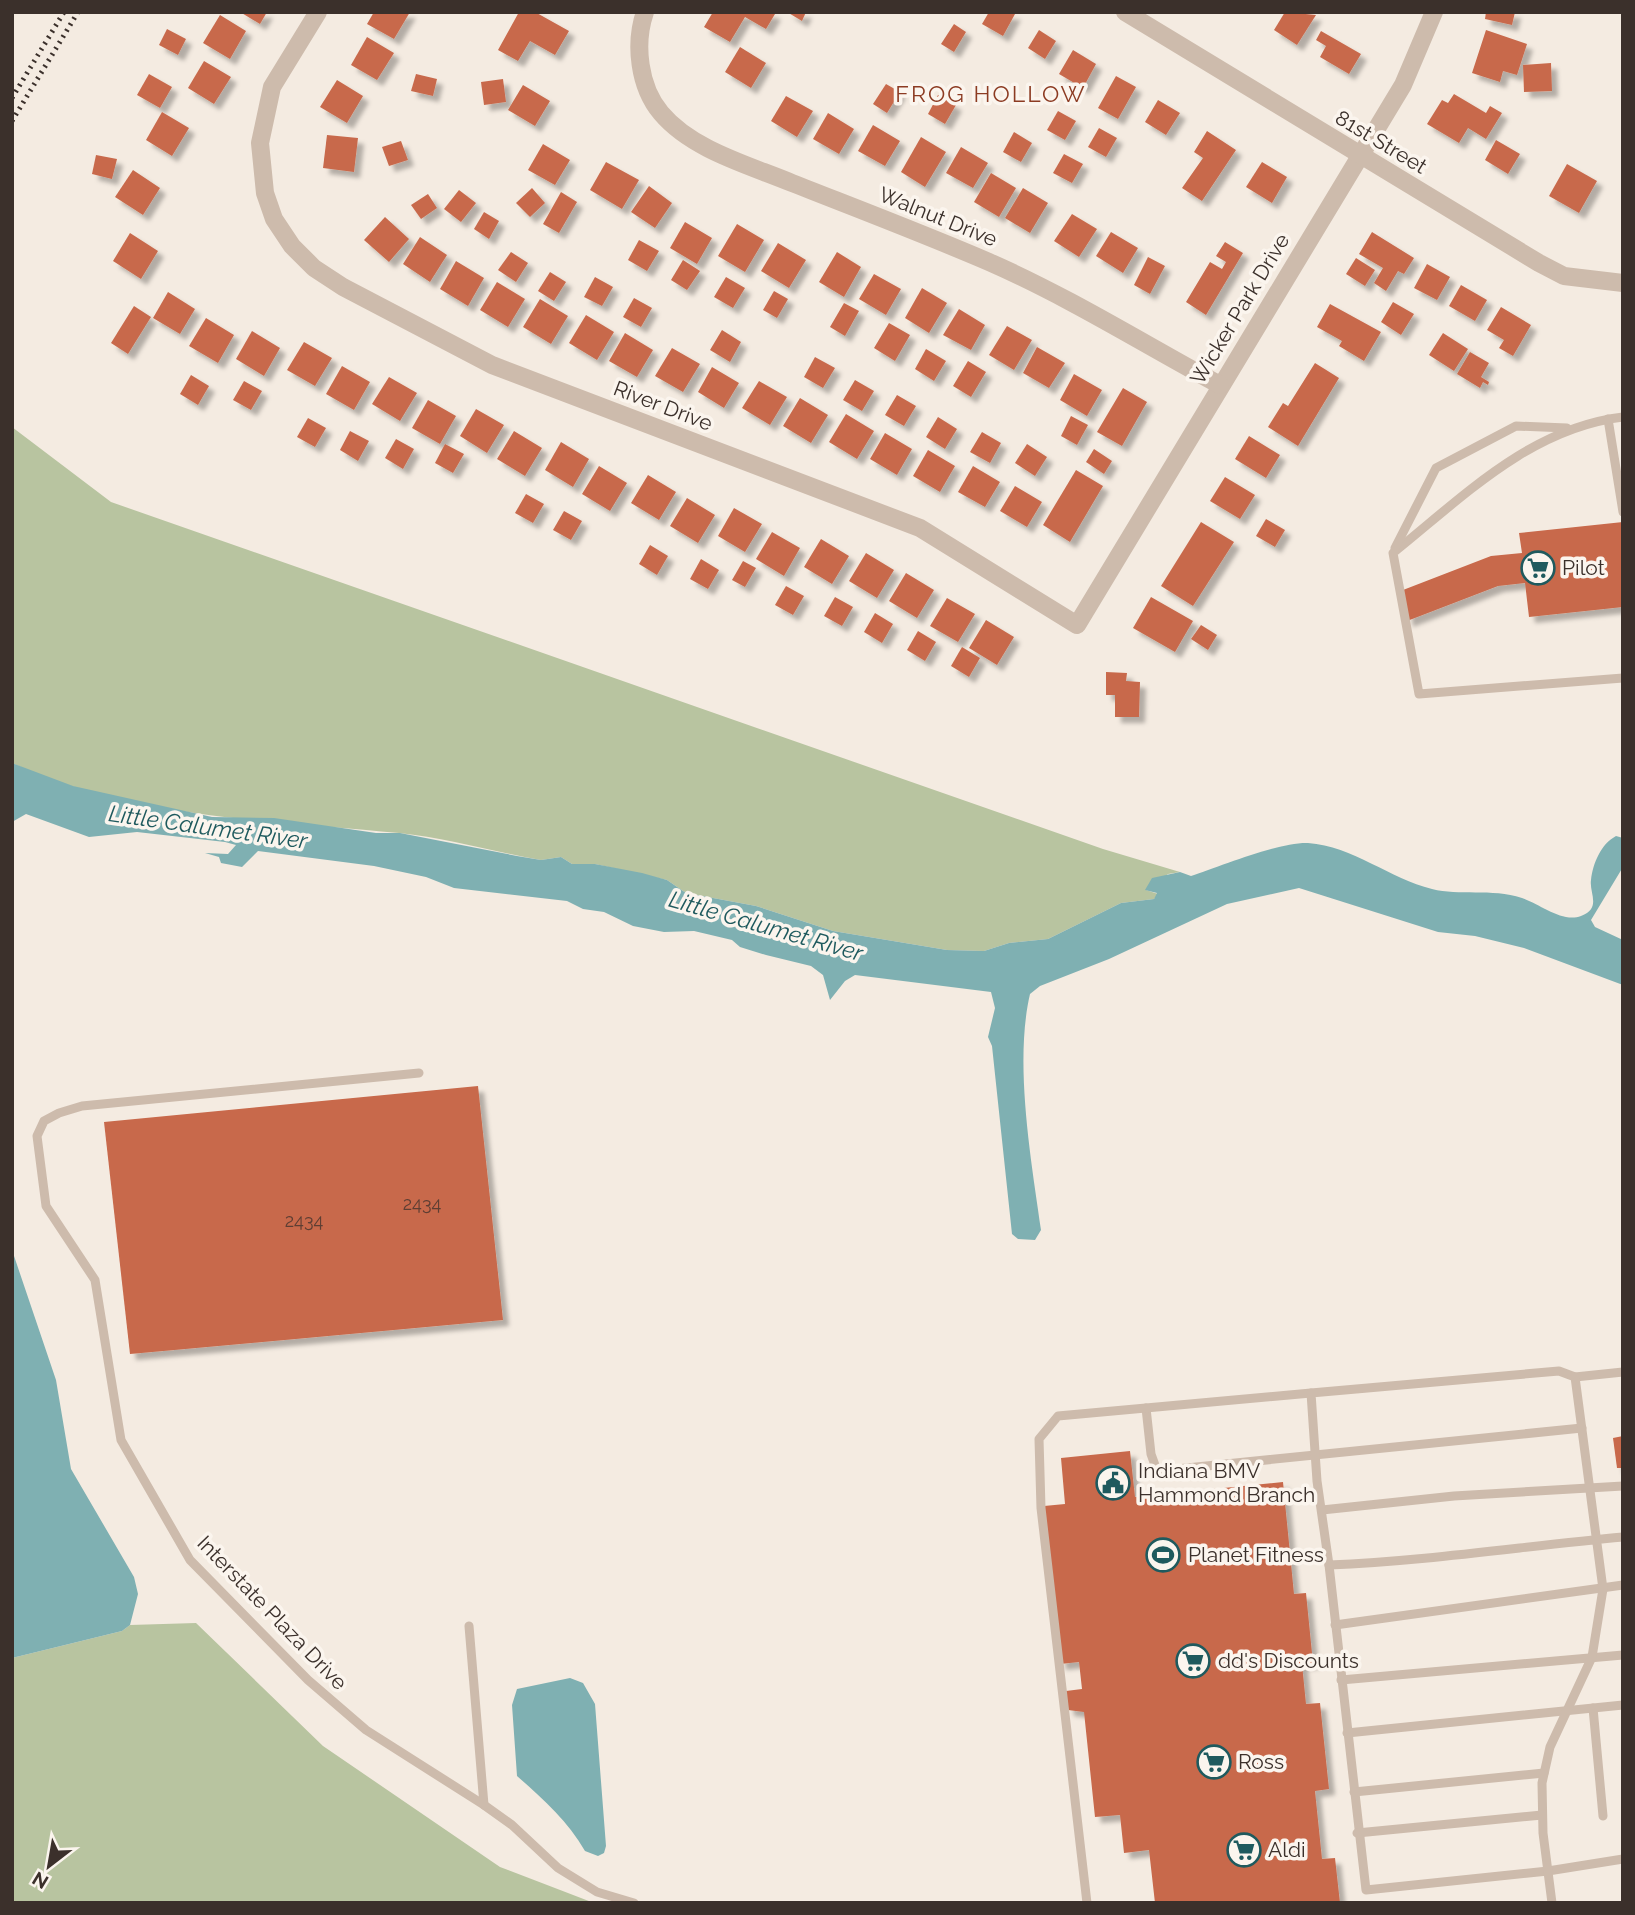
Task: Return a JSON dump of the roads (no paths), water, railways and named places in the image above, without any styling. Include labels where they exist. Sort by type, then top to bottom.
[{"type":"street","name":"River Drive","points":[[318,12],[272,87],[260,143],[265,193],[274,219],[292,246],[314,268],[343,287],[492,365],[920,528],[1077,625]]},
{"type":"street","name":"Walnut Drive","points":[[645,12],[641,23],[639,57],[647,90],[661,113],[703,145],[1021,277],[1220,385]]},
{"type":"street","name":"81st Street","points":[[1125,12],[1539,264],[1564,276],[1623,283]]},
{"type":"street","name":"Wicker Park Drive","points":[[1077,625],[1403,85],[1434,12]]},
{"type":"lane","points":[[1623,417],[1568,428],[1516,426],[1436,468],[1393,553],[1419,694],[1623,678]]},
{"type":"lane","points":[[1608,419],[1623,512]]},
{"type":"lane","points":[[1393,553],[1512,458],[1568,428]]},
{"type":"lane","name":"Interstate Plaza Drive","points":[[419,1073],[82,1106],[59,1112],[44,1121],[37,1136],[46,1206],[95,1280],[121,1440],[190,1560],[298,1671],[366,1730],[512,1825],[558,1868],[597,1892],[634,1903]]},
{"type":"lane","points":[[1087,1903],[1041,1508],[1039,1439],[1058,1416],[1559,1371],[1575,1377],[1623,1372]]},
{"type":"lane","points":[[1552,1903],[1542,1815],[1544,1773],[1550,1747],[1592,1657],[1603,1589],[1575,1377]]},
{"type":"lane","points":[[1311,1393],[1315,1455],[1367,1903]]},
{"type":"lane","points":[[1146,1408],[1151,1454],[1156,1468],[1167,1470],[1582,1428]]},
{"type":"lane","points":[[1322,1510],[1454,1496],[1623,1486]]},
{"type":"lane","points":[[1329,1565],[1416,1560],[1623,1537]]},
{"type":"lane","points":[[1335,1625],[1623,1585]]},
{"type":"lane","points":[[469,1626],[484,1805]]},
{"type":"lane","points":[[1341,1680],[1623,1655]]},
{"type":"lane","points":[[1347,1733],[1623,1705]]},
{"type":"lane","points":[[1593,1708],[1603,1816]]},
{"type":"lane","points":[[1354,1792],[1544,1773]]},
{"type":"lane","points":[[1357,1833],[1542,1815]]},
{"type":"lane","points":[[1366,1890],[1548,1871],[1623,1859]]},
{"type":"water","name":"Little Calumet River","points":[[12,763],[73,786],[212,817],[274,818],[376,833],[400,833],[541,860],[561,857],[572,864],[595,864],[642,873],[667,880],[686,893],[756,906],[833,931],[947,950],[984,951],[1009,943],[1048,939],[1121,903],[1154,899],[1157,893],[1145,890],[1152,878],[1180,872],[1191,876],[1266,850],[1308,843],[1340,850],[1432,889],[1510,895],[1559,915],[1581,916],[1593,905],[1591,880],[1599,855],[1616,836],[1623,838],[1623,867],[1591,920],[1595,927],[1623,940],[1623,985],[1524,948],[1475,936],[1438,932],[1299,888],[1227,904],[1109,959],[1040,986],[1030,994],[1025,1021],[1024,1080],[1041,1230],[1035,1240],[1018,1239],[1012,1234],[992,1046],[988,1037],[995,1008],[991,992],[855,975],[845,981],[830,1000],[823,975],[811,966],[766,955],[740,947],[732,940],[694,931],[664,932],[633,926],[604,912],[583,909],[567,901],[454,888],[426,877],[374,866],[258,851],[242,867],[221,863],[219,857],[205,853],[228,854],[236,845],[225,842],[137,832],[89,837],[26,814],[12,822]]},
{"type":"water","points":[[12,1250],[56,1380],[71,1469],[134,1577],[138,1594],[130,1625],[122,1631],[12,1658]]},
{"type":"water","points":[[570,1678],[583,1683],[595,1704],[606,1846],[604,1853],[598,1856],[585,1851],[563,1820],[517,1776],[512,1705],[517,1689]]},
{"type":"railway","points":[[12,98],[64,12]]},
{"type":"railway","points":[[12,121],[78,12]]},
{"type":"place","name":"Pilot","points":[[1538,568]]},
{"type":"place","name":"Indiana BMV Hammond Branch","points":[[1113,1483]]},
{"type":"place","name":"Planet Fitness","points":[[1163,1555]]},
{"type":"place","name":"dd's Discounts","points":[[1193,1661]]},
{"type":"place","name":"Ross","points":[[1214,1762]]},
{"type":"place","name":"Aldi","points":[[1244,1850]]},
{"type":"district","name":"FROG HOLLOW","points":[[991,94]]}]
